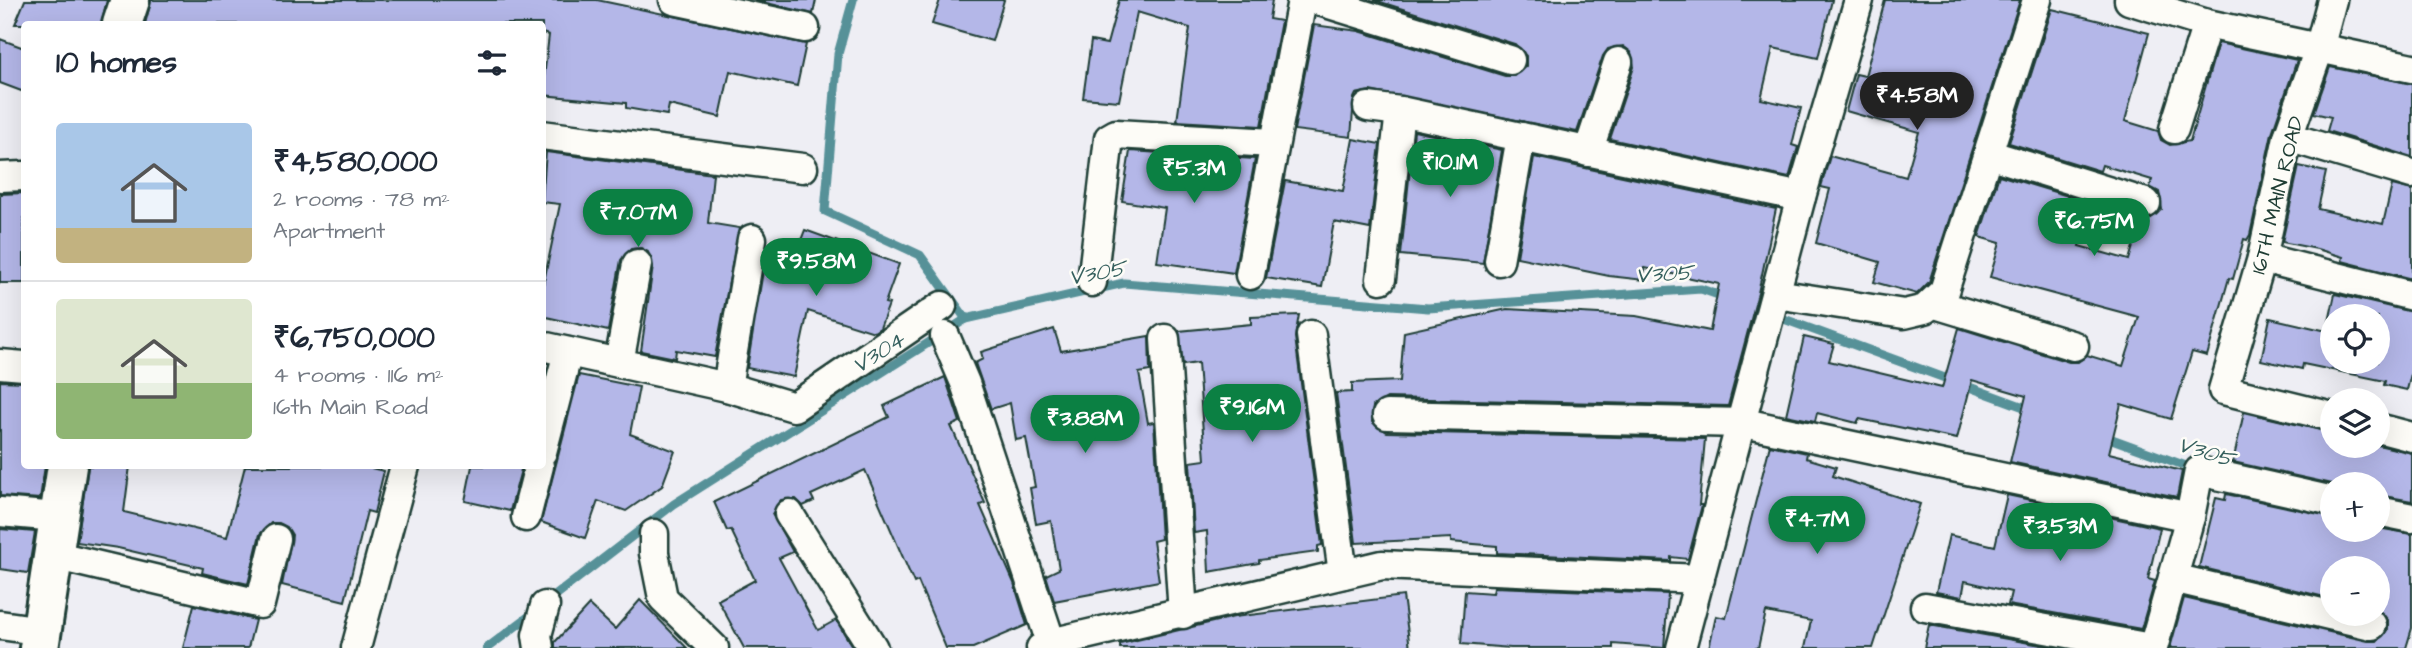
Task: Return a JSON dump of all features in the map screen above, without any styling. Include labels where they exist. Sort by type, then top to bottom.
[{"type":"street","points":[[122,21],[130,0]]},
{"type":"street","points":[[674,0],[805,28]]},
{"type":"street","points":[[1250,275],[1302,0]]},
{"type":"street","points":[[1316,0],[1510,60]]},
{"type":"street","points":[[1681,648],[1744,423],[1801,197],[1859,0]]},
{"type":"street","points":[[1776,297],[1904,314],[1925,309],[1944,291],[2036,0]]},
{"type":"street","points":[[2129,0],[2207,24],[2412,68]]},
{"type":"street","name":"16TH MAIN ROAD","points":[[2320,414],[2223,390],[2262,258],[2288,137],[2319,49],[2332,0]]},
{"type":"street","points":[[2174,129],[2207,24]]},
{"type":"street","points":[[1588,152],[1618,62]]},
{"type":"street","points":[[1368,107],[1400,111],[1801,197]]},
{"type":"street","points":[[1381,279],[1400,111]]},
{"type":"street","points":[[1092,282],[1109,138],[1116,134],[1273,143]]},
{"type":"street","points":[[546,136],[803,168]]},
{"type":"street","points":[[1499,261],[1521,137]]},
{"type":"street","points":[[2288,137],[2412,174]]},
{"type":"street","points":[[1988,154],[2146,203]]},
{"type":"street","points":[[0,177],[21,176]]},
{"type":"street","points":[[727,387],[752,239]]},
{"type":"street","points":[[2262,258],[2412,296]]},
{"type":"street","points":[[619,363],[638,264]]},
{"type":"street","points":[[1931,303],[2074,346]]},
{"type":"street","points":[[546,420],[555,349],[727,387],[794,407],[942,306]]},
{"type":"street","points":[[945,335],[965,383],[1046,645],[1382,565],[1700,579]]},
{"type":"street","points":[[1311,335],[1343,574]]},
{"type":"street","points":[[1165,339],[1182,614]]},
{"type":"street","points":[[0,364],[21,366]]},
{"type":"street","points":[[1387,415],[1744,423],[2190,517]]},
{"type":"street","points":[[2390,431],[2412,437]]},
{"type":"street","points":[[0,625],[41,639],[57,517],[66,469]]},
{"type":"street","points":[[356,648],[404,469]]},
{"type":"street","points":[[526,517],[538,469]]},
{"type":"street","points":[[1925,607],[2152,648],[2190,517],[2199,471],[2320,498]]},
{"type":"street","points":[[0,512],[57,517]]},
{"type":"street","points":[[789,514],[873,648]]},
{"type":"street","points":[[2390,514],[2412,519]]},
{"type":"street","points":[[654,534],[654,553],[663,598],[714,648]]},
{"type":"street","points":[[53,555],[260,604],[276,539]]},
{"type":"street","points":[[2173,578],[2320,613]]},
{"type":"street","points":[[538,648],[537,635],[545,606]]},
{"type":"building","points":[[25,0],[107,0],[102,21],[21,21],[21,24],[15,24]]},
{"type":"building","points":[[151,0],[597,0],[806,44],[797,86],[730,71],[720,117],[669,105],[667,115],[626,108],[626,103],[546,95],[549,35],[546,34],[546,21],[146,21]]},
{"type":"building","points":[[754,0],[816,0],[813,14]]},
{"type":"building","points":[[940,0],[1004,0],[992,41],[932,24]]},
{"type":"building","points":[[1119,0],[1272,0],[1269,19],[1281,21],[1261,126],[1177,121],[1190,28],[1137,12],[1119,101],[1083,98],[1091,41],[1107,44]]},
{"type":"building","points":[[1374,0],[1832,0],[1818,58],[1773,48],[1761,99],[1801,108],[1792,145],[1798,147],[1789,178],[1610,139],[1634,67],[1631,52],[1623,46],[1608,49],[1603,56],[1577,132],[1370,91],[1356,94],[1354,98],[1351,137],[1294,130],[1314,25],[1359,31],[1505,76],[1514,76],[1526,66],[1526,56],[1515,44]]},
{"type":"building","points":[[1885,0],[2020,0],[1929,282],[1917,294],[1874,282],[1880,262],[1816,243],[1830,189],[1821,187],[1830,156],[1906,177],[1919,132],[1846,111],[1856,74],[1865,76]]},
{"type":"building","points":[[2052,9],[2149,33],[2125,121],[2158,131],[2161,140],[2170,145],[2190,141],[2218,43],[2297,60],[2272,133],[2250,235],[2247,240],[2244,239],[2233,279],[2229,278],[2207,356],[2192,352],[2171,419],[2121,404],[2109,453],[2182,471],[2177,497],[2010,462],[2026,396],[1972,380],[1957,439],[1859,419],[1857,423],[1817,413],[1815,421],[1786,415],[1804,337],[1834,344],[1829,361],[1942,388],[1959,328],[2069,362],[2078,362],[2087,355],[2123,366],[2139,317],[1990,277],[2000,243],[1979,237],[1999,175],[2091,203],[2079,246],[2129,260],[2141,219],[2150,219],[2162,209],[2159,192],[2150,187],[2152,180],[2102,165],[2100,171],[2009,143]]},
{"type":"building","points":[[0,39],[21,47],[21,91],[0,83]]},
{"type":"building","points":[[2330,67],[2412,84],[2412,157],[2327,131],[2331,117],[2314,113]]},
{"type":"building","points":[[1414,131],[1502,150],[1483,263],[1401,255]]},
{"type":"building","points":[[1353,139],[1380,144],[1370,229],[1334,222],[1322,287],[1266,278],[1285,181],[1343,191]]},
{"type":"building","points":[[1130,151],[1255,159],[1234,273],[1157,262],[1165,208],[1122,201]]},
{"type":"building","points":[[546,152],[713,174],[708,223],[739,228],[715,357],[676,350],[675,358],[641,351],[653,266],[648,252],[641,248],[631,249],[621,260],[608,331],[546,317],[546,272],[560,204],[546,202]]},
{"type":"building","points":[[1534,157],[1776,209],[1758,293],[1728,406],[1387,398],[1373,406],[1372,422],[1387,432],[1705,439],[1699,505],[1702,505],[1688,559],[1671,557],[1671,561],[1497,553],[1497,546],[1451,542],[1451,538],[1356,543],[1336,393],[1352,392],[1352,383],[1400,381],[1404,332],[1507,309],[1636,316],[1710,331],[1719,284],[1645,268],[1644,280],[1609,276],[1517,257]]},
{"type":"building","points":[[2299,166],[2326,172],[2318,209],[2383,224],[2392,185],[2412,190],[2412,279],[2342,261],[2343,257],[2317,249],[2282,242]]},
{"type":"building","points":[[21,193],[21,283],[0,283],[0,194]]},
{"type":"building","points":[[805,230],[899,264],[885,303],[889,304],[880,328],[874,332],[808,311],[794,377],[747,368],[765,259],[791,266]]},
{"type":"building","points":[[2335,294],[2378,304],[2333,304]]},
{"type":"building","points":[[2390,307],[2412,312],[2412,370],[2407,390],[2384,385],[2385,381],[2351,374],[2390,374]]},
{"type":"building","points":[[1299,315],[1295,337],[1322,545],[1318,546],[1318,552],[1259,560],[1259,563],[1209,572],[1207,531],[1194,533],[1190,462],[1205,460],[1198,363],[1183,365],[1179,331],[1251,324],[1251,317]]},
{"type":"building","points":[[2270,318],[2320,329],[2320,368],[2303,364],[2302,369],[2261,360]]},
{"type":"building","points":[[1054,329],[1061,351],[1149,336],[1150,371],[1139,373],[1148,423],[1154,422],[1161,539],[1153,541],[1159,581],[1054,601],[1046,575],[1059,569],[1051,521],[1036,524],[1030,488],[1035,487],[1026,438],[1016,440],[1010,403],[991,409],[975,363],[983,359],[981,352]]},
{"type":"building","points":[[579,375],[639,387],[630,434],[675,451],[662,486],[626,511],[598,501],[585,538],[541,522]]},
{"type":"building","points":[[945,377],[960,422],[951,426],[985,503],[980,505],[1014,583],[1027,625],[973,648],[946,648],[918,581],[914,583],[865,470],[811,495],[814,501],[803,506],[796,499],[781,500],[772,514],[793,552],[779,558],[818,630],[836,620],[853,648],[744,648],[718,600],[755,580],[714,502],[889,417],[884,406]]},
{"type":"building","points":[[0,381],[21,382],[21,469],[45,469],[40,499],[0,496]]},
{"type":"building","points":[[2244,412],[2320,430],[2320,458],[2390,458],[2390,448],[2412,453],[2412,501],[2390,497],[2390,472],[2320,472],[2320,481],[2233,462]]},
{"type":"building","points":[[1770,445],[1807,453],[1806,458],[1836,467],[1833,476],[1920,504],[1873,648],[1805,648],[1811,621],[1766,612],[1758,648],[1709,648],[1716,616],[1726,618]]},
{"type":"building","points":[[88,469],[130,469],[124,512],[227,537],[244,469],[384,471],[374,513],[367,511],[345,601],[282,585],[292,535],[287,527],[279,523],[271,523],[260,534],[248,584],[202,573],[203,568],[118,548],[77,542]]},
{"type":"building","points":[[471,469],[521,469],[510,511],[465,501]]},
{"type":"building","points":[[2226,494],[2320,514],[2320,542],[2390,542],[2390,530],[2412,534],[2412,628],[2406,648],[2170,648],[2184,598],[2368,641],[2377,641],[2390,626],[2390,556],[2320,556],[2320,596],[2199,567],[2216,498],[2225,500]]},
{"type":"building","points":[[2007,495],[2160,528],[2148,579],[2155,581],[2141,629],[2008,605],[2011,592],[1965,581],[1962,597],[1936,592],[1949,535],[1995,546]]},
{"type":"building","points":[[0,529],[35,532],[28,573],[0,569]]},
{"type":"building","points":[[1494,587],[1668,594],[1664,648],[1613,644],[1613,648],[1511,648],[1461,644],[1465,591],[1493,593]]},
{"type":"building","points":[[1403,596],[1410,648],[1120,648],[1120,644],[1234,617]]},
{"type":"building","points":[[640,600],[687,648],[555,648],[555,642],[589,605],[615,629]]},
{"type":"building","points":[[194,605],[255,620],[248,648],[183,648]]},
{"type":"building","points":[[1929,625],[2058,648],[1924,648]]},
{"type":"waterway","name":"V304","points":[[853,0],[838,54],[825,211],[920,255],[966,319]]},
{"type":"waterway","name":"V305","points":[[547,602],[674,504],[966,319],[1124,283],[1428,308],[1701,289],[1727,298]]},
{"type":"waterway","name":"V305","points":[[1743,304],[2032,410]]},
{"type":"waterway","name":"V305","points":[[2101,435],[2197,470]]},
{"type":"waterway","name":"V304","points":[[487,648],[536,611]]}]
